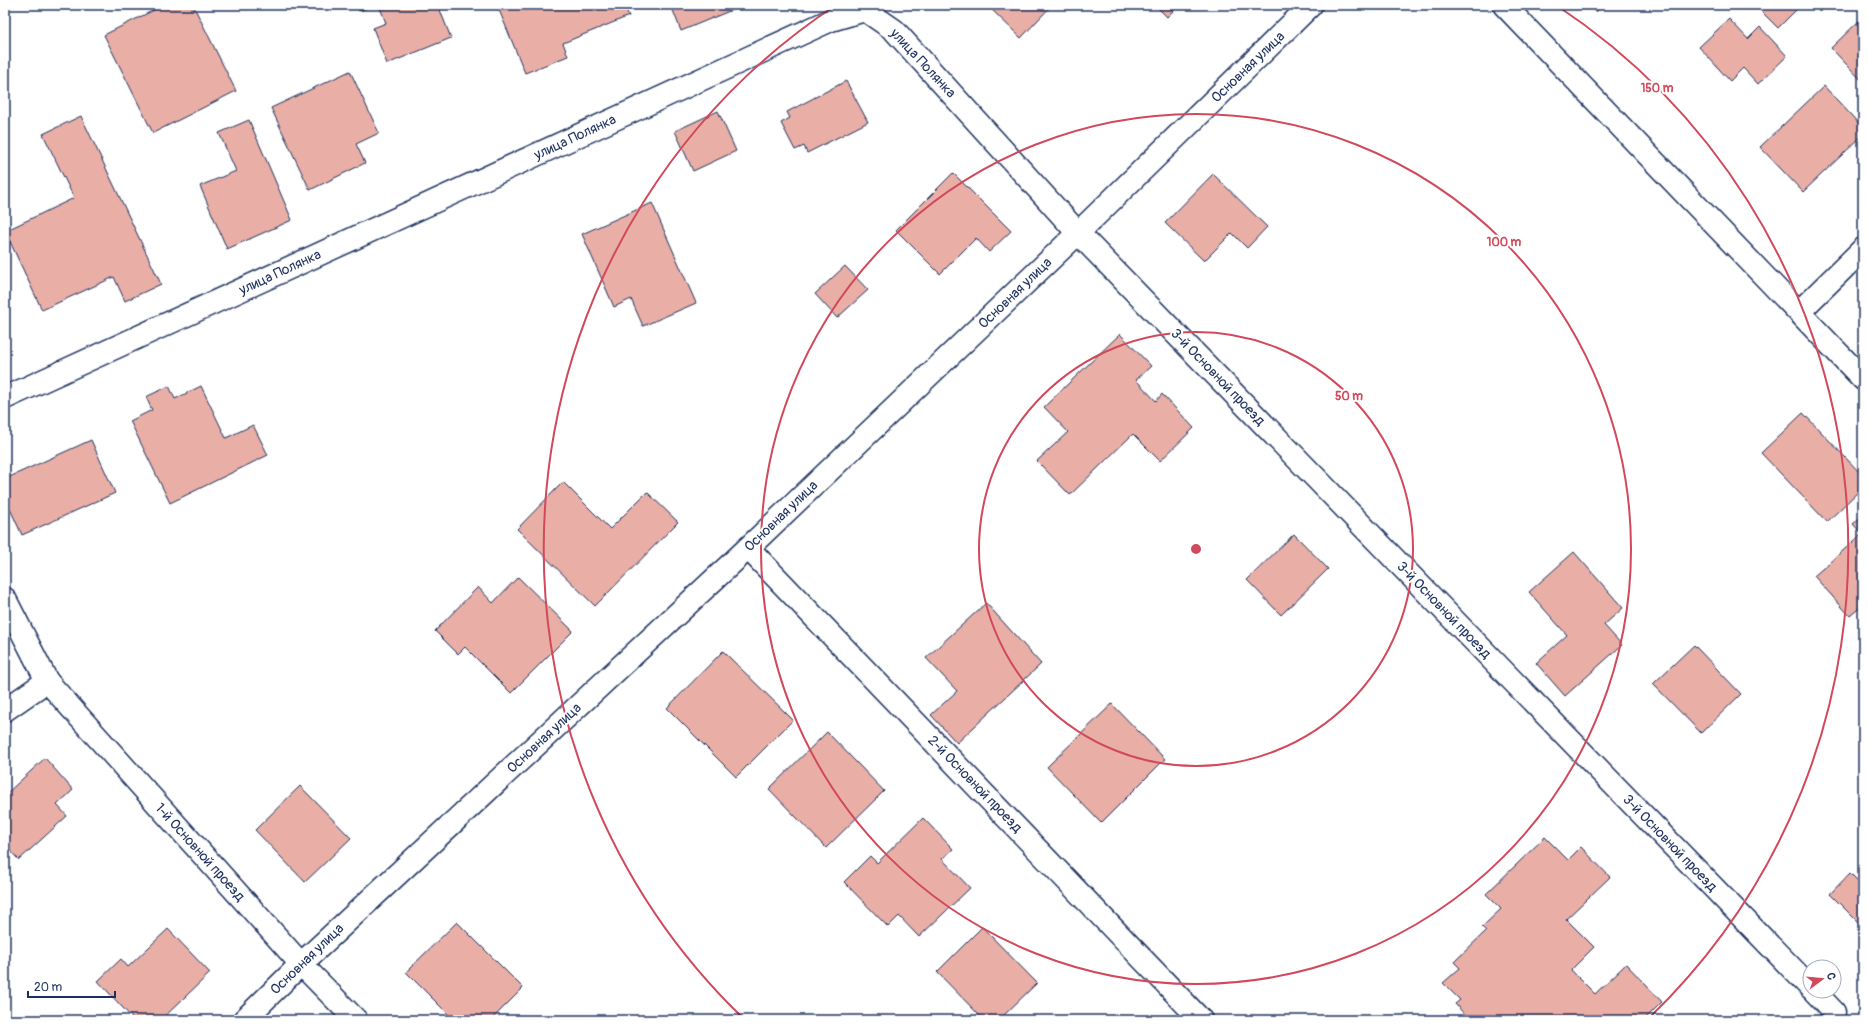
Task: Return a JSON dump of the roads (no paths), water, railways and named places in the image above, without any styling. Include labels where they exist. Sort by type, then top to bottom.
[{"type":"street","name":"Основная улица","points":[[244,1020],[300,964],[748,548],[1078,233],[1311,5]]},
{"type":"street","points":[[1504,5],[1800,311],[1863,379]]},
{"type":"street","name":"улица Полянка","points":[[5,398],[831,20],[865,10],[894,30],[1078,233]]},
{"type":"street","name":"3-й Основной проезд","points":[[1078,233],[1802,979]]},
{"type":"street","points":[[1800,311],[1863,249]]},
{"type":"street","name":"2-й Основной проезд","points":[[748,548],[1201,1020]]},
{"type":"street","name":"1-й Основной проезд","points":[[5,599],[47,681],[300,964],[356,1020]]},
{"type":"street","points":[[5,710],[47,681]]},
{"type":"street","points":[[1822,999],[1834,1012]]}]
